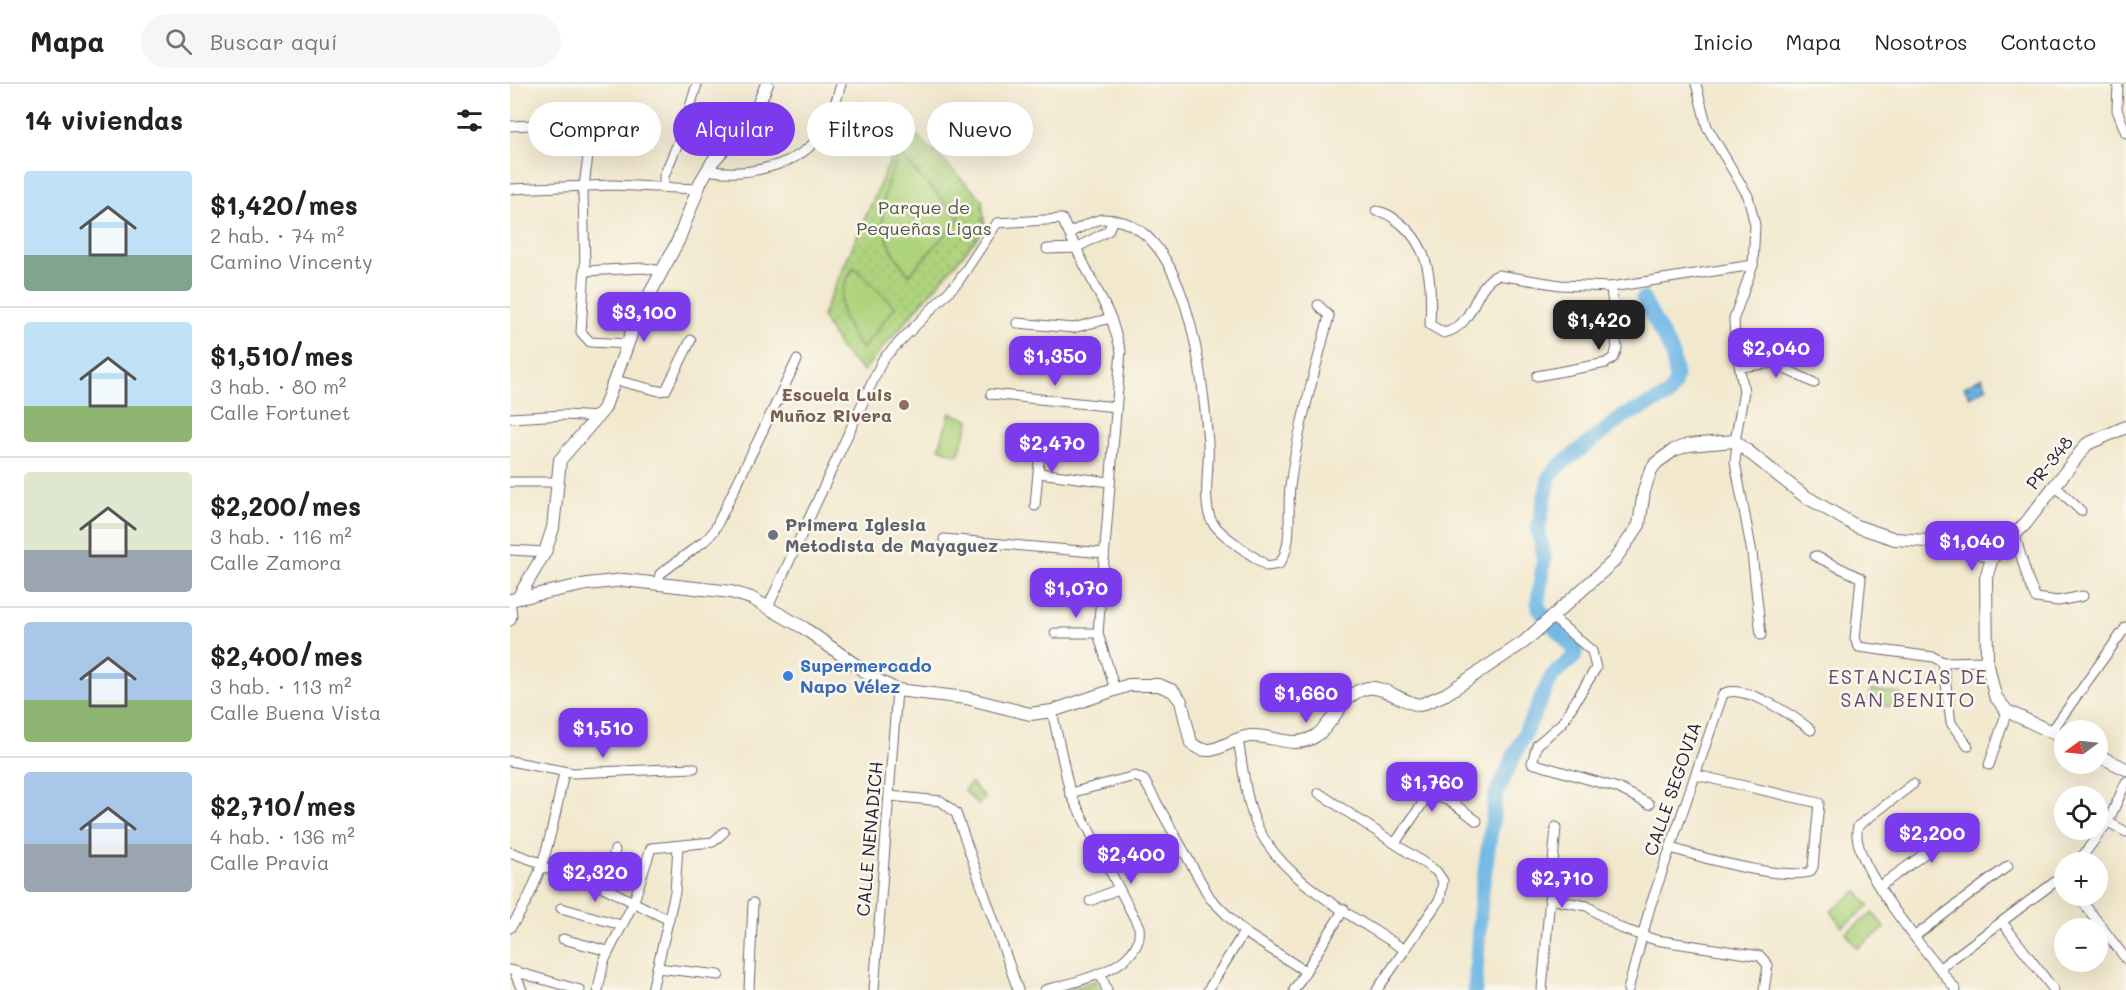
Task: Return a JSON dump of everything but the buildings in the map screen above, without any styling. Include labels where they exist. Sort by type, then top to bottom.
[{"type":"street","points":[[664,186],[664,176],[685,126],[697,84]]},
{"type":"street","points":[[510,621],[514,599],[545,552],[554,522],[556,482],[560,460],[599,417],[645,300],[678,241],[697,189],[708,170],[754,115],[767,84]]},
{"type":"street","points":[[708,170],[743,172],[786,160],[798,153],[822,133],[833,111],[841,84]]},
{"type":"street","points":[[1696,84],[1707,127],[1748,196],[1755,225],[1753,265],[1734,318],[1735,344],[1744,401],[1736,442],[1735,462],[1752,553],[1761,635]]},
{"type":"street","points":[[2118,84],[2117,110],[2126,133]]},
{"type":"street","points":[[510,126],[528,125]]},
{"type":"street","points":[[588,156],[584,187],[581,332],[588,341],[628,344]]},
{"type":"street","points":[[510,189],[664,186],[697,189]]},
{"type":"street","points":[[1376,211],[1389,214],[1404,226],[1420,245],[1427,263],[1431,306],[1430,325],[1438,332],[1450,331],[1466,320],[1489,280],[1498,275],[1560,285],[1611,287],[1753,265]]},
{"type":"street","points":[[768,607],[883,359],[958,282],[997,223],[1062,219],[1111,318],[1121,351],[1098,633],[1115,690]]},
{"type":"street","points":[[1069,233],[1101,219],[1127,223],[1145,237],[1178,284],[1195,338],[1208,444],[1209,513],[1216,526],[1267,566],[1279,564],[1286,548],[1290,488],[1296,455],[1329,316],[1318,305]]},
{"type":"street","points":[[1047,249],[1076,248],[1108,231],[1112,222]]},
{"type":"street","points":[[584,271],[644,268],[662,271]]},
{"type":"street","points":[[1537,376],[1611,361],[1617,352],[1611,287]]},
{"type":"street","points":[[1017,323],[1073,328],[1111,318]]},
{"type":"street","points":[[615,380],[659,391],[666,390],[691,340]]},
{"type":"street","points":[[658,582],[660,574],[707,539],[714,531],[797,360]]},
{"type":"street","points":[[1740,366],[1773,363],[1814,383]]},
{"type":"street","points":[[991,394],[1116,407]]},
{"type":"street","points":[[510,418],[565,415],[599,417]]},
{"type":"street","name":"PR-348","points":[[1992,558],[2015,536],[2087,444],[2126,427]]},
{"type":"street","points":[[1035,506],[1041,439]]},
{"type":"street","points":[[514,599],[587,584],[624,580],[658,582],[741,595],[768,607],[804,628],[882,684],[897,690],[966,698],[1030,714],[1052,711],[1139,683],[1173,691],[1181,700],[1188,737],[1201,750],[1211,751],[1252,736],[1296,743],[1322,732],[1352,696],[1365,689],[1376,689],[1414,704],[1427,704],[1524,642],[1613,562],[1629,542],[1639,525],[1644,491],[1650,472],[1656,463],[1674,450],[1688,445],[1736,442],[1803,495],[1856,526],[1895,539],[1960,543],[1992,558],[1986,578],[1987,661],[1995,696],[2007,711],[2054,733]]},
{"type":"street","points":[[1039,473],[1110,482]]},
{"type":"street","points":[[510,482],[556,482]]},
{"type":"street","points":[[2055,486],[2081,511]]},
{"type":"street","points":[[2015,536],[2029,583],[2037,598],[2058,601],[2084,596]]},
{"type":"street","points":[[944,539],[1104,553]]},
{"type":"street","points":[[510,550],[545,552]]},
{"type":"street","points":[[1815,556],[1858,574],[1861,578],[1855,639],[1859,647],[1933,657],[1943,663],[1987,661]]},
{"type":"street","points":[[1553,618],[1592,651],[1596,668],[1562,723],[1537,745],[1532,763],[1618,788],[1649,804]]},
{"type":"street","points":[[2051,732],[2126,627]]},
{"type":"street","points":[[1055,633],[1098,633]]},
{"type":"street","points":[[1943,663],[1951,723],[1968,746]]},
{"type":"street","name":"CALLE NENADICH","points":[[874,990],[897,690]]},
{"type":"street","name":"CALLE SEGOVIA","points":[[1628,990],[1641,936],[1720,699],[1727,692],[1736,691],[1772,705],[1811,730]]},
{"type":"street","points":[[1045,990],[1100,973],[1130,956],[1139,941],[1139,927],[1070,793],[1052,711]]},
{"type":"street","points":[[1989,765],[2007,711]]},
{"type":"street","points":[[1238,740],[1251,810],[1267,845],[1292,874],[1405,950]]},
{"type":"street","points":[[2108,760],[2126,769]]},
{"type":"street","points":[[510,762],[564,772],[694,768]]},
{"type":"street","points":[[510,928],[525,907],[540,865],[564,772]]},
{"type":"street","points":[[1671,848],[1755,868],[1796,874],[1810,872],[1813,867],[1819,803],[1696,775]]},
{"type":"street","points":[[1070,793],[1135,776],[1144,780],[1201,885],[1221,912],[1244,932],[1305,971]]},
{"type":"street","points":[[2126,782],[2108,822],[2126,832]]},
{"type":"street","points":[[1913,784],[1858,826],[1860,850],[1879,887],[1956,990]]},
{"type":"street","points":[[1319,793],[1436,871],[1444,886],[1440,899],[1377,990]]},
{"type":"street","points":[[890,796],[941,801],[956,813],[1018,990]]},
{"type":"street","points":[[1395,843],[1425,800],[1431,796],[1441,798],[1478,821]]},
{"type":"street","points":[[1879,887],[1972,819]]},
{"type":"street","points":[[1542,990],[1556,826]]},
{"type":"street","points":[[598,990],[608,951],[633,904],[651,848],[712,842],[724,832]]},
{"type":"street","points":[[652,990],[677,880],[678,847]]},
{"type":"street","points":[[604,888],[615,850]]},
{"type":"street","points":[[510,852],[604,888],[669,920]]},
{"type":"street","points":[[1915,936],[2008,866]]},
{"type":"street","points":[[1940,968],[2054,883]]},
{"type":"street","points":[[1090,901],[1118,889]]},
{"type":"street","points":[[1549,899],[1587,906],[1620,928],[1641,936],[1760,956],[1768,965],[1764,990]]},
{"type":"street","points":[[748,990],[753,903]]},
{"type":"street","points":[[2086,906],[2126,959]]},
{"type":"street","points":[[561,908],[621,925]]},
{"type":"street","points":[[1294,990],[1344,909]]},
{"type":"street","points":[[2002,922],[2054,990]]},
{"type":"street","points":[[1208,990],[1244,932]]},
{"type":"street","points":[[563,939],[608,951]]},
{"type":"street","points":[[657,968],[719,975]]},
{"type":"street","points":[[512,970],[522,990]]},
{"type":"street","points":[[512,970],[580,990]]},
{"type":"street","points":[[1100,973],[1107,990]]},
{"type":"green space","name":"Parque de Pequeñas Ligas","points":[[915,134],[927,145],[927,156],[938,156],[982,199],[985,229],[863,371],[841,350],[822,316],[892,156],[915,156]]},
{"type":"green space","points":[[901,156],[960,218],[909,275],[898,260],[885,231],[883,202],[892,172]]},
{"type":"green space","points":[[854,267],[895,307],[862,349],[848,328],[841,309],[843,290]]},
{"type":"green space","points":[[950,413],[970,420],[958,455],[939,448]]},
{"type":"green space","points":[[1871,690],[1901,694],[1899,708],[1869,703]]},
{"type":"green space","points":[[971,783],[985,798],[978,805],[964,790]]},
{"type":"green space","points":[[1857,891],[1869,906],[1842,927],[1831,911]]},
{"type":"green space","points":[[1873,913],[1885,928],[1857,948],[1846,933]]},
{"type":"green space","points":[[1096,980],[1099,990],[1069,990]]},
{"type":"water","points":[[1982,377],[1987,388],[1970,397],[1964,387]]},
{"type":"waterway","points":[[1545,617],[1539,608],[1538,601],[1544,557],[1538,529],[1550,475],[1624,416],[1668,396],[1674,386],[1676,376],[1672,353],[1643,299]]},
{"type":"waterway","points":[[1475,990],[1481,898],[1496,794],[1552,676],[1574,657],[1576,651],[1552,625]]},
{"type":"place","name":"Escuela Luis Muñoz Rivera","points":[[904,405]]},
{"type":"place","name":"Primera Iglesia Metodista de Mayaguez","points":[[773,535]]},
{"type":"place","name":"Supermercado Napo Vélez","points":[[788,676]]},
{"type":"district","name":"ESTANCIAS DE SAN BENITO","points":[[1908,688]]}]
